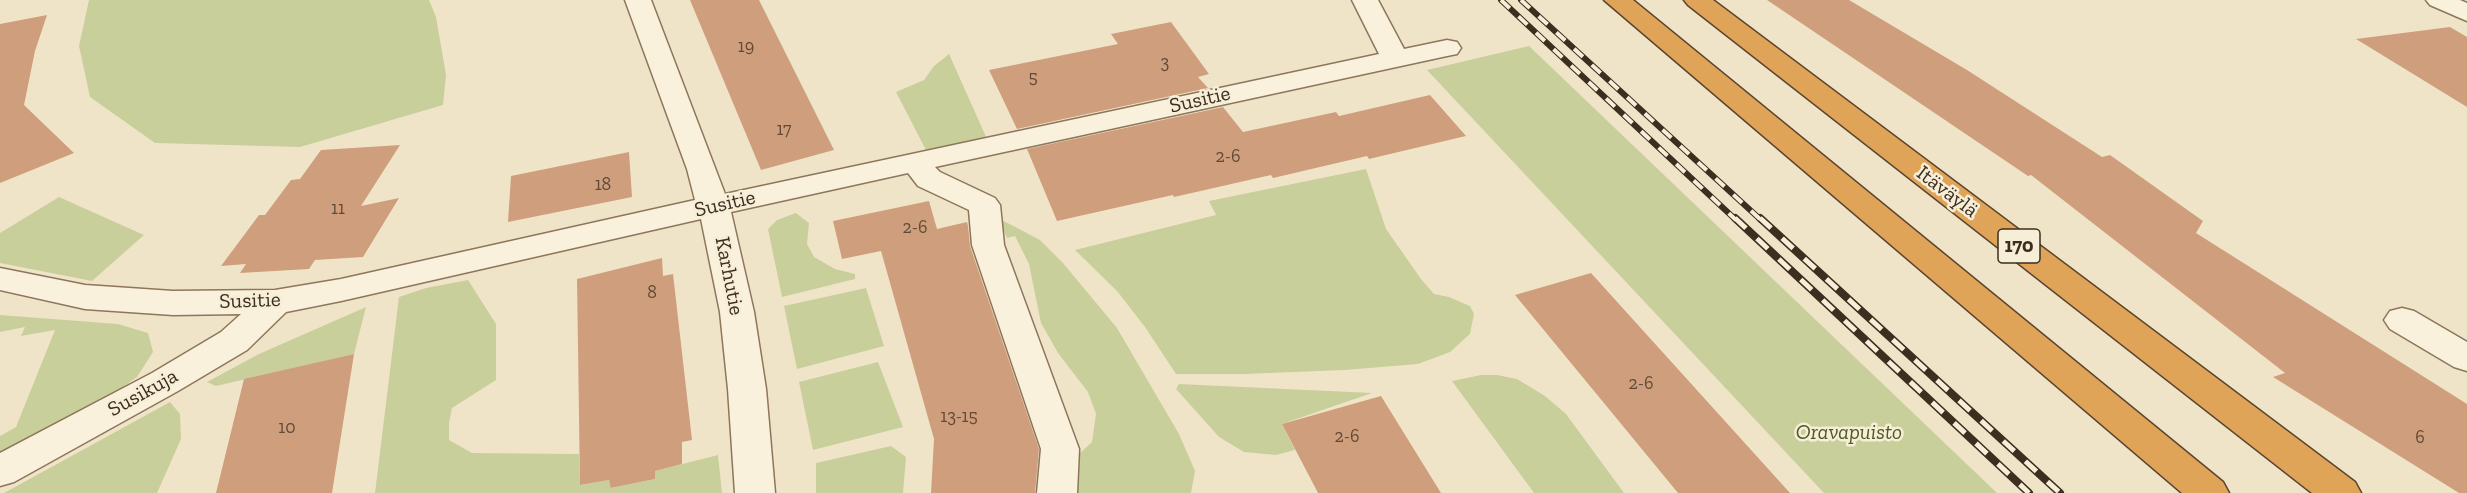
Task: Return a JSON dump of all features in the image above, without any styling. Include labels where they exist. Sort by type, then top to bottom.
[{"type":"highway","points":[[1617,0],[2209,493]]},
{"type":"highway","name":"Itäväylä","points":[[1697,0],[2341,493]]},
{"type":"street","name":"Karhutie","points":[[638,0],[715,207],[737,312],[747,389],[755,493]]},
{"type":"street","points":[[1365,0],[1395,58]]},
{"type":"street","points":[[2439,0],[2467,13]]},
{"type":"street","name":"Susitie","points":[[0,279],[85,297],[129,301],[275,302],[353,288],[1447,48]]},
{"type":"street","points":[[916,163],[929,179],[984,205],[988,245],[1060,450],[1057,493]]},
{"type":"street","name":"Susikuja","points":[[0,471],[234,342],[275,302]]},
{"type":"street","points":[[2402,320],[2467,358]]},
{"type":"green space","points":[[89,0],[429,0],[436,17],[446,75],[443,105],[300,147],[155,143],[90,97],[79,46]]},
{"type":"green space","name":"Oravapuisto","points":[[1529,46],[1997,493],[1824,493],[1427,70]]},
{"type":"green space","points":[[949,54],[987,139],[927,152],[896,92],[924,80],[934,66]]},
{"type":"green space","points":[[1366,169],[1386,229],[1421,279],[1434,294],[1449,297],[1470,306],[1474,314],[1470,334],[1450,352],[1418,364],[1345,370],[1176,374],[1145,327],[1117,291],[1075,250],[1216,215],[1209,201]]},
{"type":"green space","points":[[59,197],[144,235],[92,281],[0,263],[0,233]]},
{"type":"green space","points":[[796,213],[809,223],[807,244],[814,257],[835,269],[855,274],[855,279],[782,297],[768,229],[777,220]]},
{"type":"green space","points":[[998,218],[1040,240],[1063,263],[1117,328],[1179,434],[1195,471],[1191,493],[1076,493],[1077,456],[1092,442],[1096,414],[1088,392],[1058,353],[1041,323],[1029,264],[1015,236],[1007,238]]},
{"type":"green space","points":[[468,280],[496,324],[496,380],[452,408],[449,440],[472,453],[579,454],[580,485],[609,480],[612,488],[655,479],[655,471],[718,455],[722,493],[375,493],[399,297],[426,288]]},
{"type":"green space","points":[[866,288],[884,346],[797,369],[784,306]]},
{"type":"green space","points":[[366,307],[354,354],[216,386],[207,382],[259,354]]},
{"type":"green space","points":[[0,315],[118,324],[148,333],[153,352],[137,377],[101,402],[0,455],[0,436],[16,427],[55,330],[21,336],[25,327],[0,332]]},
{"type":"green space","points":[[878,362],[903,427],[813,450],[799,382]]},
{"type":"green space","points":[[1481,375],[1517,379],[1545,396],[1566,414],[1624,493],[1534,493],[1452,381]]},
{"type":"green space","points":[[1179,384],[1372,393],[1282,424],[1295,450],[1276,455],[1244,452],[1219,437],[1176,389]]},
{"type":"green space","points":[[170,402],[180,414],[181,439],[157,493],[4,493]]},
{"type":"green space","points":[[891,446],[906,457],[903,493],[816,493],[816,463]]},
{"type":"building","points":[[690,0],[759,0],[834,150],[761,170]]},
{"type":"building","points":[[1767,0],[1849,0],[1967,70],[2102,157],[2110,155],[2203,221],[2196,233],[2467,404],[2467,493],[2459,493],[2273,377],[2285,373],[2031,175],[2028,176]]},
{"type":"building","points":[[47,15],[35,51],[24,105],[74,153],[0,183],[0,24]]},
{"type":"building","points":[[1171,22],[1209,74],[1198,77],[1208,88],[1017,129],[989,70],[1118,44],[1111,34]]},
{"type":"building","points":[[2450,27],[2467,37],[2467,107],[2356,39]]},
{"type":"building","points":[[1430,95],[1466,136],[1369,159],[1367,156],[1273,178],[1271,175],[1057,221],[1027,149],[1223,107],[1243,132],[1336,112],[1339,116]]},
{"type":"building","points":[[400,145],[361,206],[399,198],[363,257],[315,260],[309,269],[240,273],[246,264],[221,266],[259,215],[265,215],[291,180],[300,179],[321,150]]},
{"type":"building","points":[[629,152],[632,197],[508,222],[511,176]]},
{"type":"building","points":[[929,201],[937,229],[967,222],[970,246],[1039,449],[1035,493],[931,493],[934,439],[881,251],[842,259],[833,221]]},
{"type":"building","points":[[662,258],[663,276],[673,274],[692,440],[682,442],[682,464],[655,471],[655,479],[611,488],[609,480],[580,485],[577,279]]},
{"type":"building","points":[[1591,273],[1790,493],[1678,493],[1515,295]]},
{"type":"building","points":[[354,354],[332,493],[216,493],[244,379]]},
{"type":"building","points":[[1381,396],[1441,493],[1318,493],[1282,424]]},
{"type":"railway","points":[[1501,0],[1736,220]]},
{"type":"railway","points":[[1521,0],[1761,220]]},
{"type":"railway","points":[[1735,218],[2029,493]]},
{"type":"railway","points":[[1760,218],[2060,493]]}]
